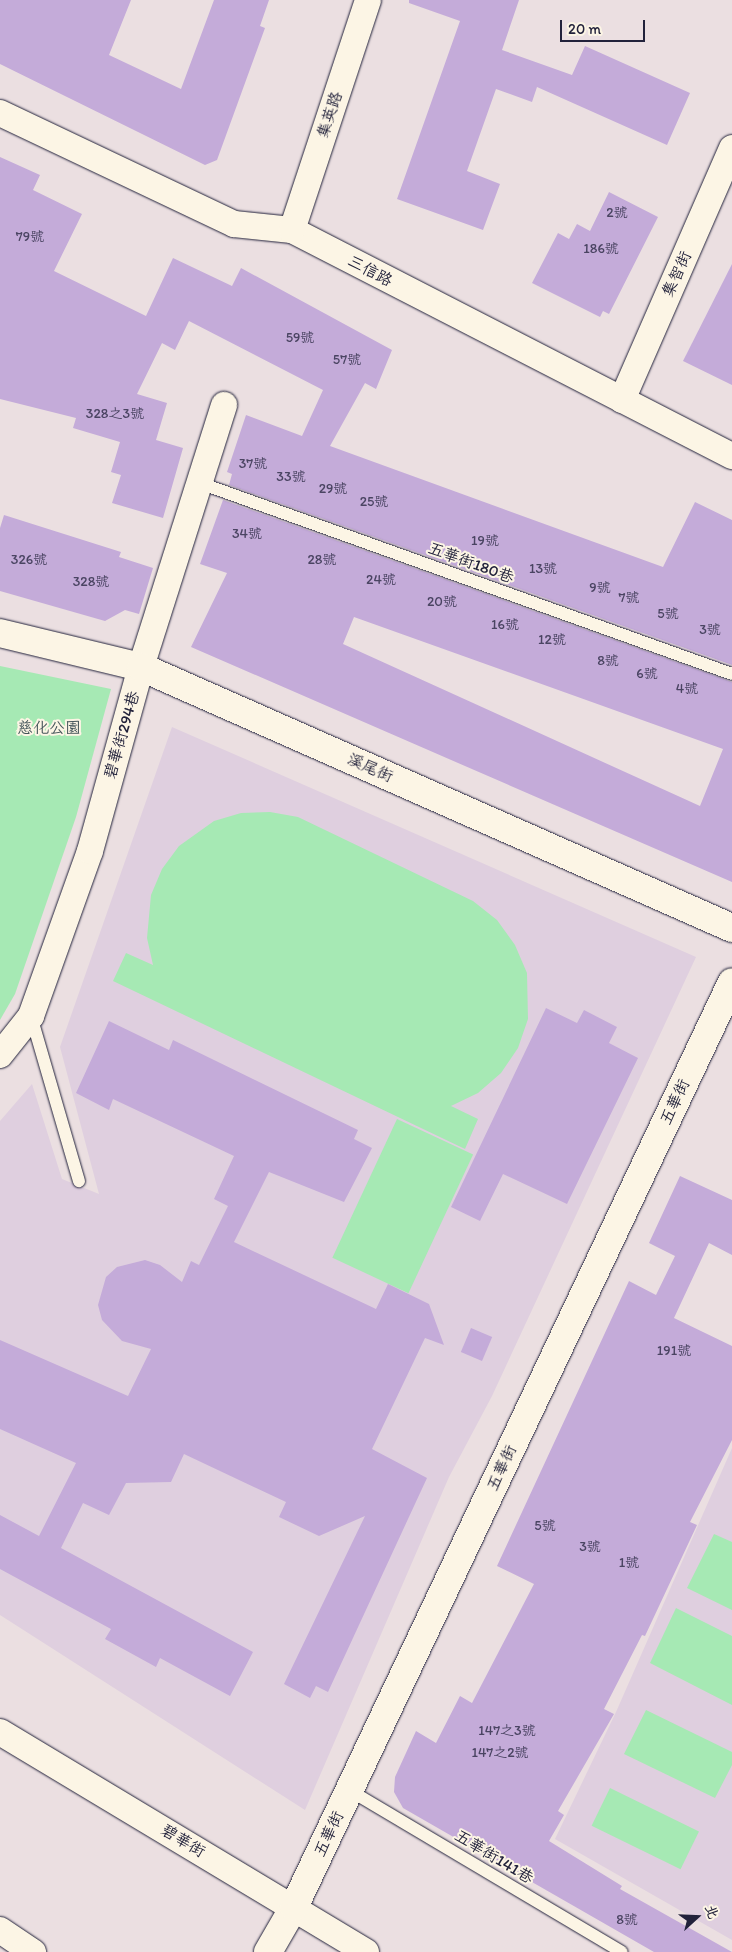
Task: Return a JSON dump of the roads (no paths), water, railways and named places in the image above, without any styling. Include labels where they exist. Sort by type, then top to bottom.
[{"type":"street","name":"集英路","points":[[292,230],[368,0]]},
{"type":"street","name":"三信路","points":[[0,113],[234,224],[292,230],[732,456]]},
{"type":"street","name":"集智街","points":[[622,400],[732,148]]},
{"type":"street","name":"碧華街294巷","points":[[0,1055],[31,1016],[90,851],[141,667],[224,405]]},
{"type":"street","name":"溪尾街","points":[[0,632],[141,667],[732,928]]},
{"type":"street","name":"五華街","points":[[268,1952],[294,1907],[732,982]]},
{"type":"street","name":"碧華街","points":[[0,1732],[366,1952]]},
{"type":"street","points":[[0,1930],[33,1952]]},
{"type":"lane","name":"五華街180巷","points":[[200,483],[732,674]]},
{"type":"lane","points":[[31,1016],[79,1181]]},
{"type":"lane","name":"五華街141巷","points":[[349,1790],[622,1952]]},
{"type":"park label","name":"慈化公園","points":[[49,728]]}]
